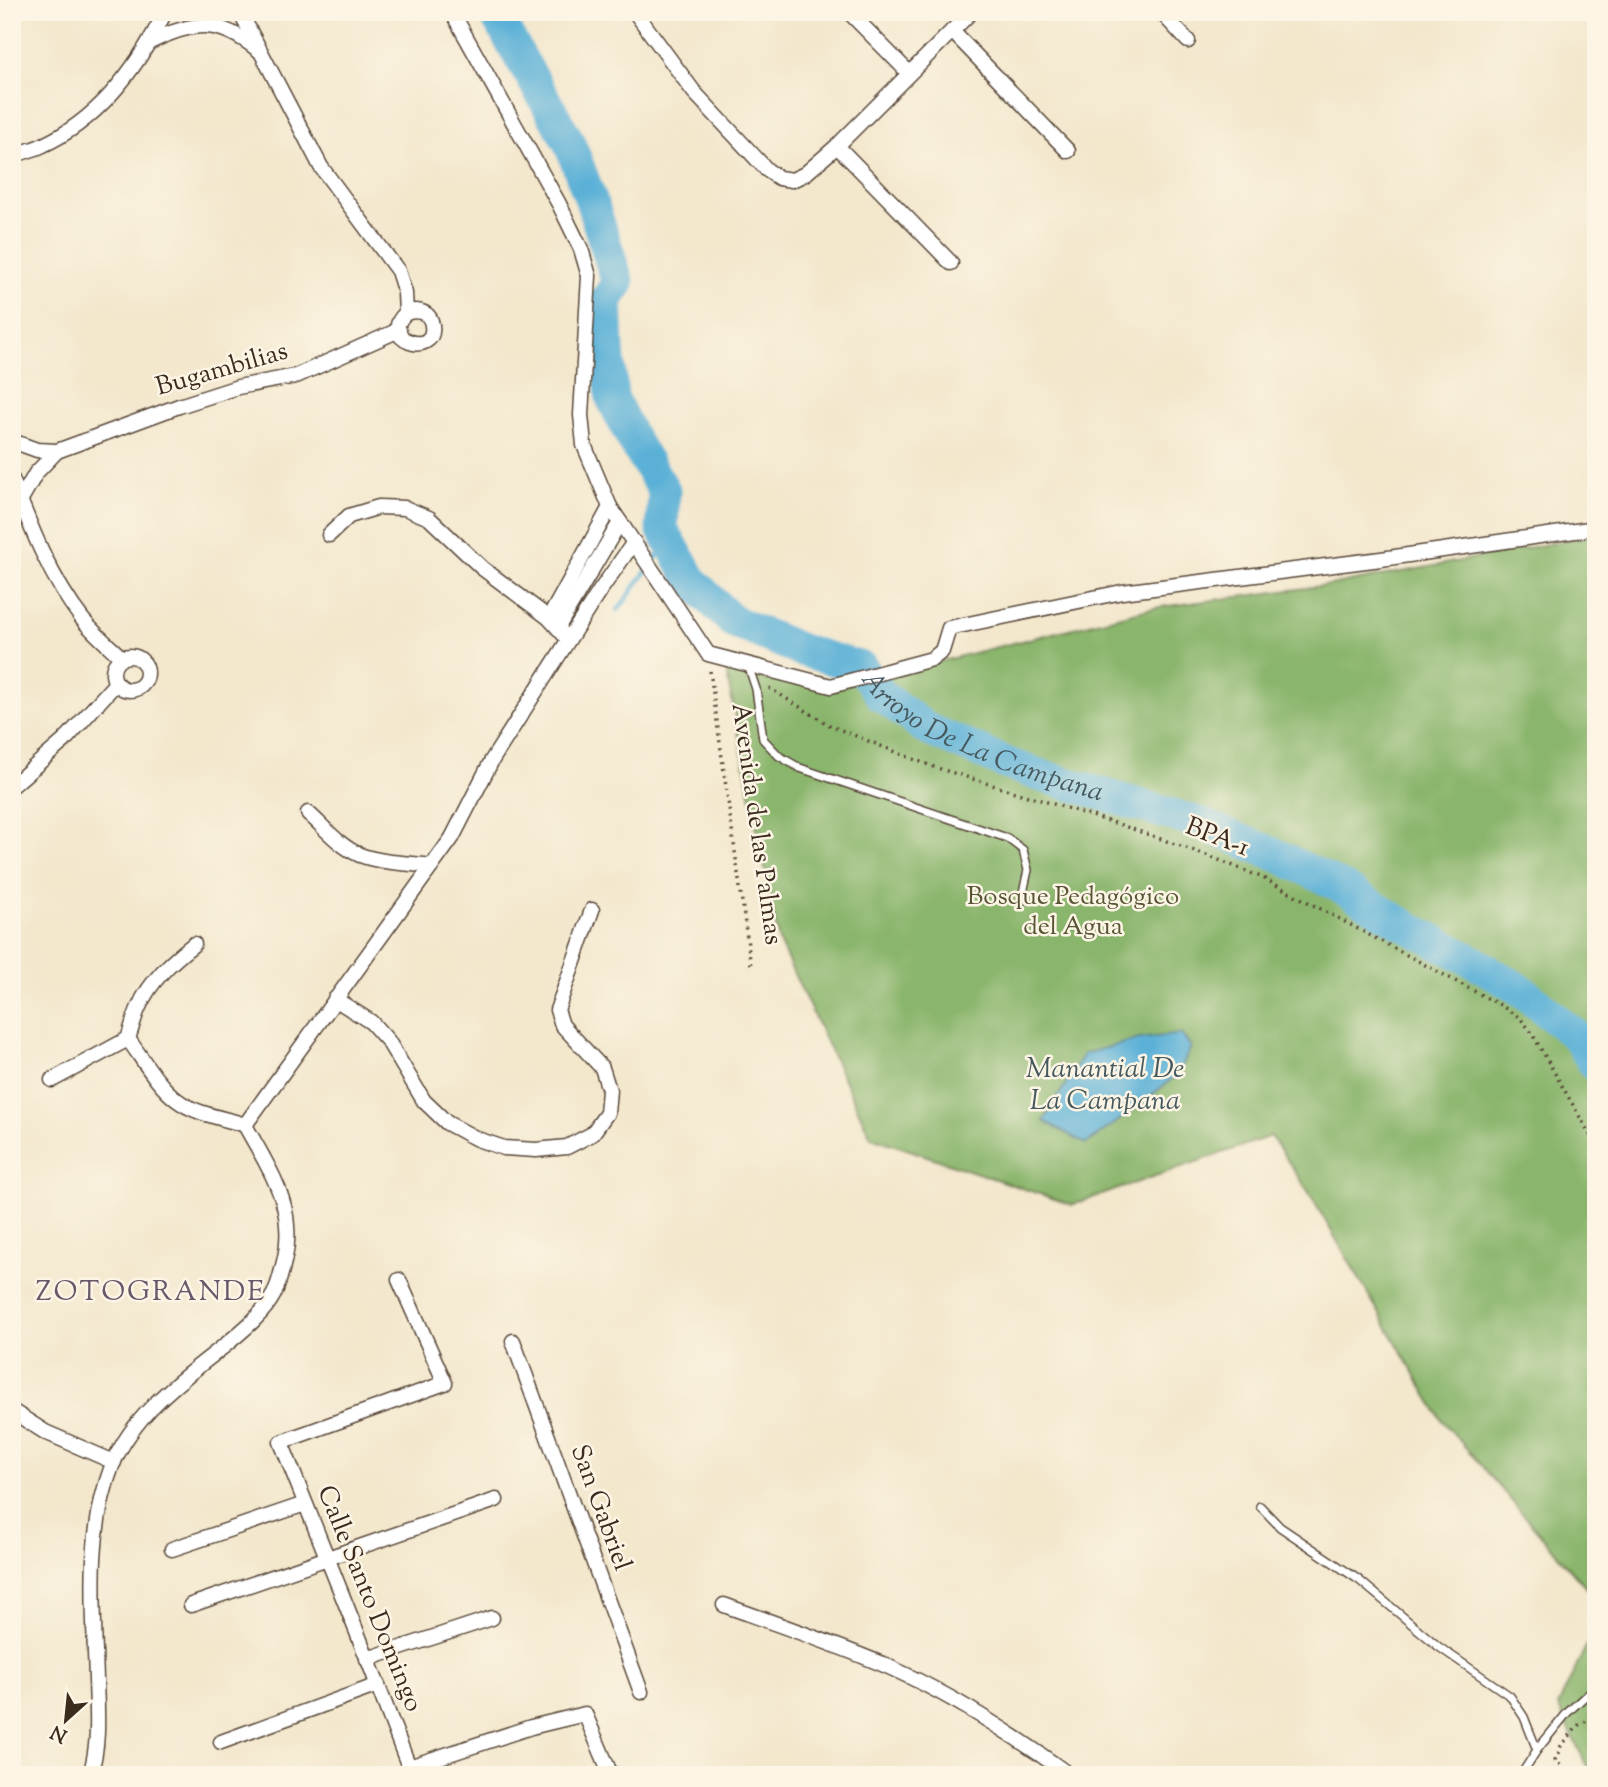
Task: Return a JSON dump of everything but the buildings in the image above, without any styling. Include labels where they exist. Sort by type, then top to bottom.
[{"type":"street","points":[[12,156],[42,145],[91,114],[134,66],[165,12]]},
{"type":"street","points":[[240,12],[321,167],[398,271],[405,293],[406,313]]},
{"type":"street","points":[[452,12],[559,204],[581,249],[589,276],[581,415],[584,444],[610,506],[708,654],[750,672],[831,686],[932,659],[942,650],[949,628],[1122,592],[1596,528]]},
{"type":"street","points":[[635,12],[694,92],[767,170],[779,178],[792,180],[805,174],[837,146],[971,12]]},
{"type":"street","points":[[849,12],[909,73]]},
{"type":"street","points":[[1161,12],[1188,41]]},
{"type":"street","points":[[150,42],[166,34],[205,25],[229,31],[261,52]]},
{"type":"street","points":[[952,31],[1069,151]]},
{"type":"street","points":[[837,146],[951,263]]},
{"type":"street","points":[[413,310],[427,314],[433,328],[427,340],[413,344],[401,337],[399,330],[402,317],[406,313],[413,310]]},
{"type":"street","name":"Bugambilias","points":[[20,501],[36,473],[57,451],[238,387],[296,376],[399,330]]},
{"type":"street","points":[[12,441],[37,450],[57,451]]},
{"type":"street","points":[[12,479],[34,537],[55,579],[84,621],[122,658]]},
{"type":"street","points":[[553,623],[610,506]]},
{"type":"street","points":[[330,534],[349,516],[379,507],[405,508],[429,518],[482,568],[553,623],[568,639]]},
{"type":"street","points":[[553,623],[620,522]]},
{"type":"street","points":[[245,1125],[452,838],[492,760],[568,639],[634,542]]},
{"type":"street","points":[[136,657],[142,661],[147,674],[142,687],[128,690],[116,683],[114,669],[122,658],[136,657]]},
{"type":"street","points":[[12,786],[64,741],[116,683]]},
{"type":"street","points":[[308,813],[340,843],[359,854],[432,866]]},
{"type":"street","points":[[335,999],[371,1022],[388,1041],[424,1101],[447,1123],[477,1139],[504,1148],[536,1150],[567,1147],[592,1134],[607,1112],[609,1090],[602,1068],[562,1025],[557,1010],[592,910]]},
{"type":"street","points":[[52,1080],[128,1039],[139,1006],[153,984],[175,959],[194,944]]},
{"type":"street","points":[[90,1775],[98,1740],[93,1573],[101,1502],[114,1462],[149,1408],[259,1314],[274,1293],[288,1243],[279,1192],[245,1125],[192,1109],[177,1100],[162,1086],[128,1039]]},
{"type":"street","name":"Calle Santo Domingo","points":[[399,1280],[445,1383],[281,1442],[411,1771]]},
{"type":"street","name":"San Gabriel","points":[[513,1340],[641,1692]]},
{"type":"street","points":[[12,1411],[45,1432],[114,1462]]},
{"type":"street","points":[[191,1605],[496,1500]]},
{"type":"street","points":[[172,1549],[305,1504]]},
{"type":"street","points":[[724,1605],[890,1668],[961,1704],[1028,1745],[1069,1775]]},
{"type":"street","points":[[368,1660],[492,1618]]},
{"type":"street","points":[[221,1742],[378,1685]]},
{"type":"street","points":[[411,1771],[531,1727],[585,1714],[611,1775]]},
{"type":"lane","points":[[750,672],[757,689],[763,739],[779,756],[800,768],[1007,838],[1023,850],[1028,870],[1021,902]]},
{"type":"lane","points":[[1260,1506],[1280,1527],[1359,1580],[1439,1647],[1510,1696],[1524,1717],[1537,1751]]},
{"type":"lane","points":[[1521,1775],[1567,1713],[1596,1686]]},
{"type":"path","points":[[750,672],[831,726],[931,766],[1121,825],[1263,878],[1500,1005],[1520,1018],[1530,1030],[1596,1142]]},
{"type":"path","name":"Avenida de las Palmas","points":[[713,688],[751,967]]},
{"type":"path","points":[[1572,1775],[1557,1760],[1562,1748],[1579,1726],[1596,1717]]},
{"type":"green space","name":"Bosque Pedagógico del Agua","points":[[1596,535],[1596,1599],[1441,1419],[1308,1191],[1271,1136],[1072,1205],[871,1137],[779,942],[726,670],[834,688],[1153,608],[1344,583]]},
{"type":"green space","points":[[1596,1625],[1596,1775],[1591,1775],[1558,1706]]},
{"type":"water","name":"Manantial De La Campana","points":[[1181,1034],[1191,1047],[1179,1073],[1086,1144],[1044,1121],[1083,1054],[1139,1039]]},
{"type":"waterway","name":"Arroyo De La Campana","points":[[494,12],[569,142],[618,283],[606,300],[612,398],[634,442],[664,490],[662,529],[693,582],[732,621],[801,650],[862,668],[882,696],[927,729],[1042,776],[1199,823],[1279,856],[1340,886],[1524,992],[1577,1037],[1596,1066]]},
{"type":"waterway","points":[[618,610],[669,540]]},
{"type":"district","name":"ZOTOGRANDE","points":[[151,1293]]}]
